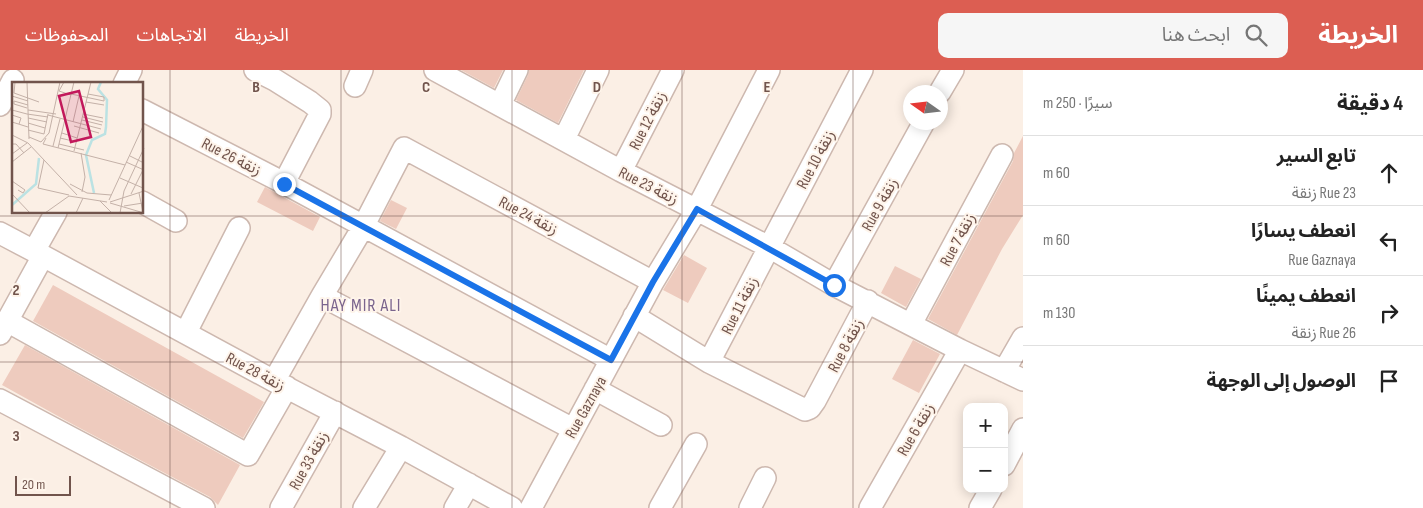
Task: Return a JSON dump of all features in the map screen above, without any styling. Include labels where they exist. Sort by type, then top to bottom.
[{"type":"street","points":[[254,70],[278,75],[318,108],[320,114],[284,184]]},
{"type":"street","name":"Rue 23 زنقة","points":[[435,70],[697,209],[834,285],[1023,380]]},
{"type":"street","points":[[500,105],[517,70]]},
{"type":"street","points":[[564,139],[598,70]]},
{"type":"street","name":"Rue 12 زنقة","points":[[621,170],[673,70]]},
{"type":"street","name":"Rue Gaznaya","points":[[531,508],[634,316],[697,209],[769,70]]},
{"type":"street","name":"Rue 10 زنقة","points":[[769,248],[862,70]]},
{"type":"street","points":[[944,85],[953,70]]},
{"type":"street","points":[[0,103],[13,80]]},
{"type":"street","name":"Rue 26 زنقة","points":[[144,111],[611,360]]},
{"type":"street","name":"Rue 9 زنقة","points":[[834,285],[920,130]]},
{"type":"street","name":"Rue 24 زنقة","points":[[363,227],[404,148],[653,282]]},
{"type":"street","name":"Rue 7 زنقة","points":[[911,324],[1002,155]]},
{"type":"street","points":[[144,203],[176,221]]},
{"type":"street","points":[[55,214],[4,328],[248,455],[322,296],[363,227]]},
{"type":"street","points":[[186,332],[240,228]]},
{"type":"street","name":"Rue 28 زنقة","points":[[0,233],[281,384],[401,446],[512,508]]},
{"type":"street","name":"Rue 11 زنقة","points":[[709,362],[769,248]]},
{"type":"street","points":[[322,296],[573,429]]},
{"type":"street","name":"Rue 8 زنقة","points":[[634,316],[709,362],[805,410],[810,408],[868,301]]},
{"type":"street","points":[[1004,370],[1023,338]]},
{"type":"street","name":"Rue 6 زنقة","points":[[870,508],[960,350]]},
{"type":"street","points":[[595,389],[660,425]]},
{"type":"street","points":[[0,400],[204,508]]},
{"type":"street","name":"Rue 33 زنقة","points":[[281,508],[335,412]]},
{"type":"street","points":[[1008,457],[1023,429]]},
{"type":"street","points":[[660,508],[696,444]]},
{"type":"street","points":[[364,508],[401,446]]},
{"type":"street","points":[[750,508],[765,478]]},
{"type":"street","points":[[455,508],[469,484]]},
{"type":"street","points":[[980,508],[989,493]]},
{"type":"building","points":[[461,70],[503,70],[494,88]]},
{"type":"building","points":[[529,70],[584,70],[558,123],[516,100]]},
{"type":"building","points":[[1023,136],[1023,215],[1002,249],[957,335],[928,319],[1013,161],[1014,153]]},
{"type":"building","points":[[265,187],[320,217],[313,231],[257,202]]},
{"type":"building","points":[[391,200],[407,208],[396,229],[380,221]]},
{"type":"building","points":[[684,255],[707,268],[688,303],[663,290]]},
{"type":"building","points":[[895,266],[921,279],[906,307],[881,293]]},
{"type":"building","points":[[53,285],[264,402],[243,438],[33,321]]},
{"type":"building","points":[[913,340],[940,354],[919,393],[892,379]]},
{"type":"building","points":[[25,345],[240,465],[218,505],[210,497],[2,385]]},
{"type":"district","name":"HAY MIR ALI","points":[[361,305]]},
{"type":"route","points":[[284,184],[611,360],[653,282],[697,209],[834,285]]}]
